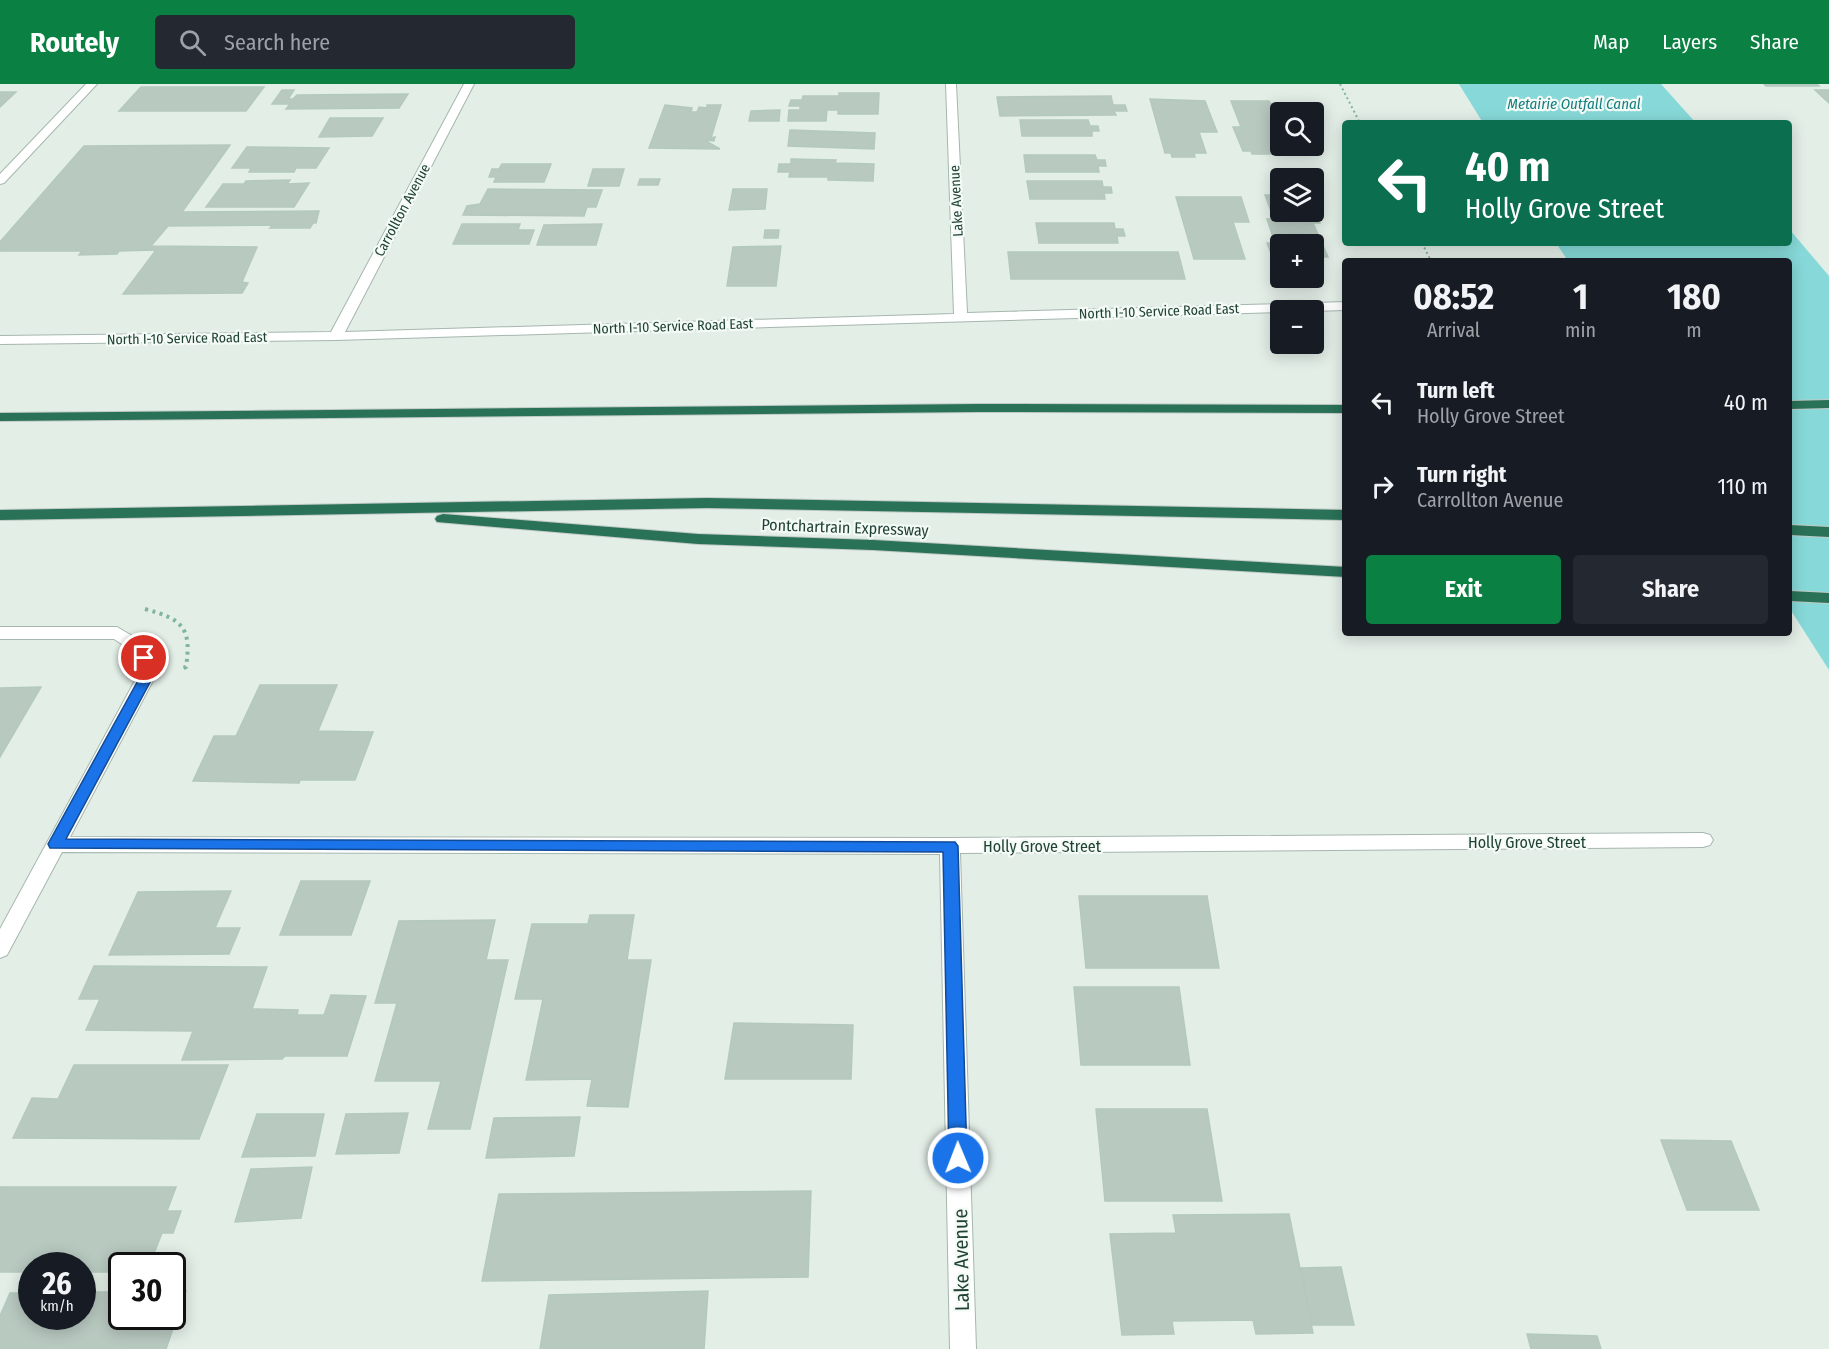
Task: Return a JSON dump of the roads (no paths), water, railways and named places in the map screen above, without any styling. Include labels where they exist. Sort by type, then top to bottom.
[{"type":"highway","points":[[1792,405],[1829,404]]},
{"type":"highway","points":[[0,417],[978,408],[1342,409]]},
{"type":"highway","points":[[0,515],[343,511],[707,503],[1342,515]]},
{"type":"highway","name":"Pontchartrain Expressway","points":[[343,511],[698,539],[885,546],[1342,572]]},
{"type":"highway","points":[[1792,530],[1829,532]]},
{"type":"highway","points":[[1792,596],[1829,598]]},
{"type":"street","points":[[0,181],[92,84]]},
{"type":"street","name":"Carrollton Avenue","points":[[336,336],[469,84]]},
{"type":"street","name":"Lake Avenue","points":[[951,84],[961,317]]},
{"type":"street","name":"North I-10 Service Road East","points":[[0,340],[336,336],[1342,306]]},
{"type":"street","points":[[0,633],[117,633],[142,649],[147,675],[0,949]]},
{"type":"street","name":"Holly Grove Street","points":[[56,844],[950,846],[1703,840]]},
{"type":"street","name":"Lake Avenue","points":[[950,846],[963,1349]]},
{"type":"water","name":"Metairie Outfall Canal","points":[[1459,84],[1661,84],[1693,120],[1481,120]]},
{"type":"water","points":[[1792,232],[1829,276],[1829,670],[1792,612],[1792,258],[1566,258],[1558,246],[1792,246]]}]
